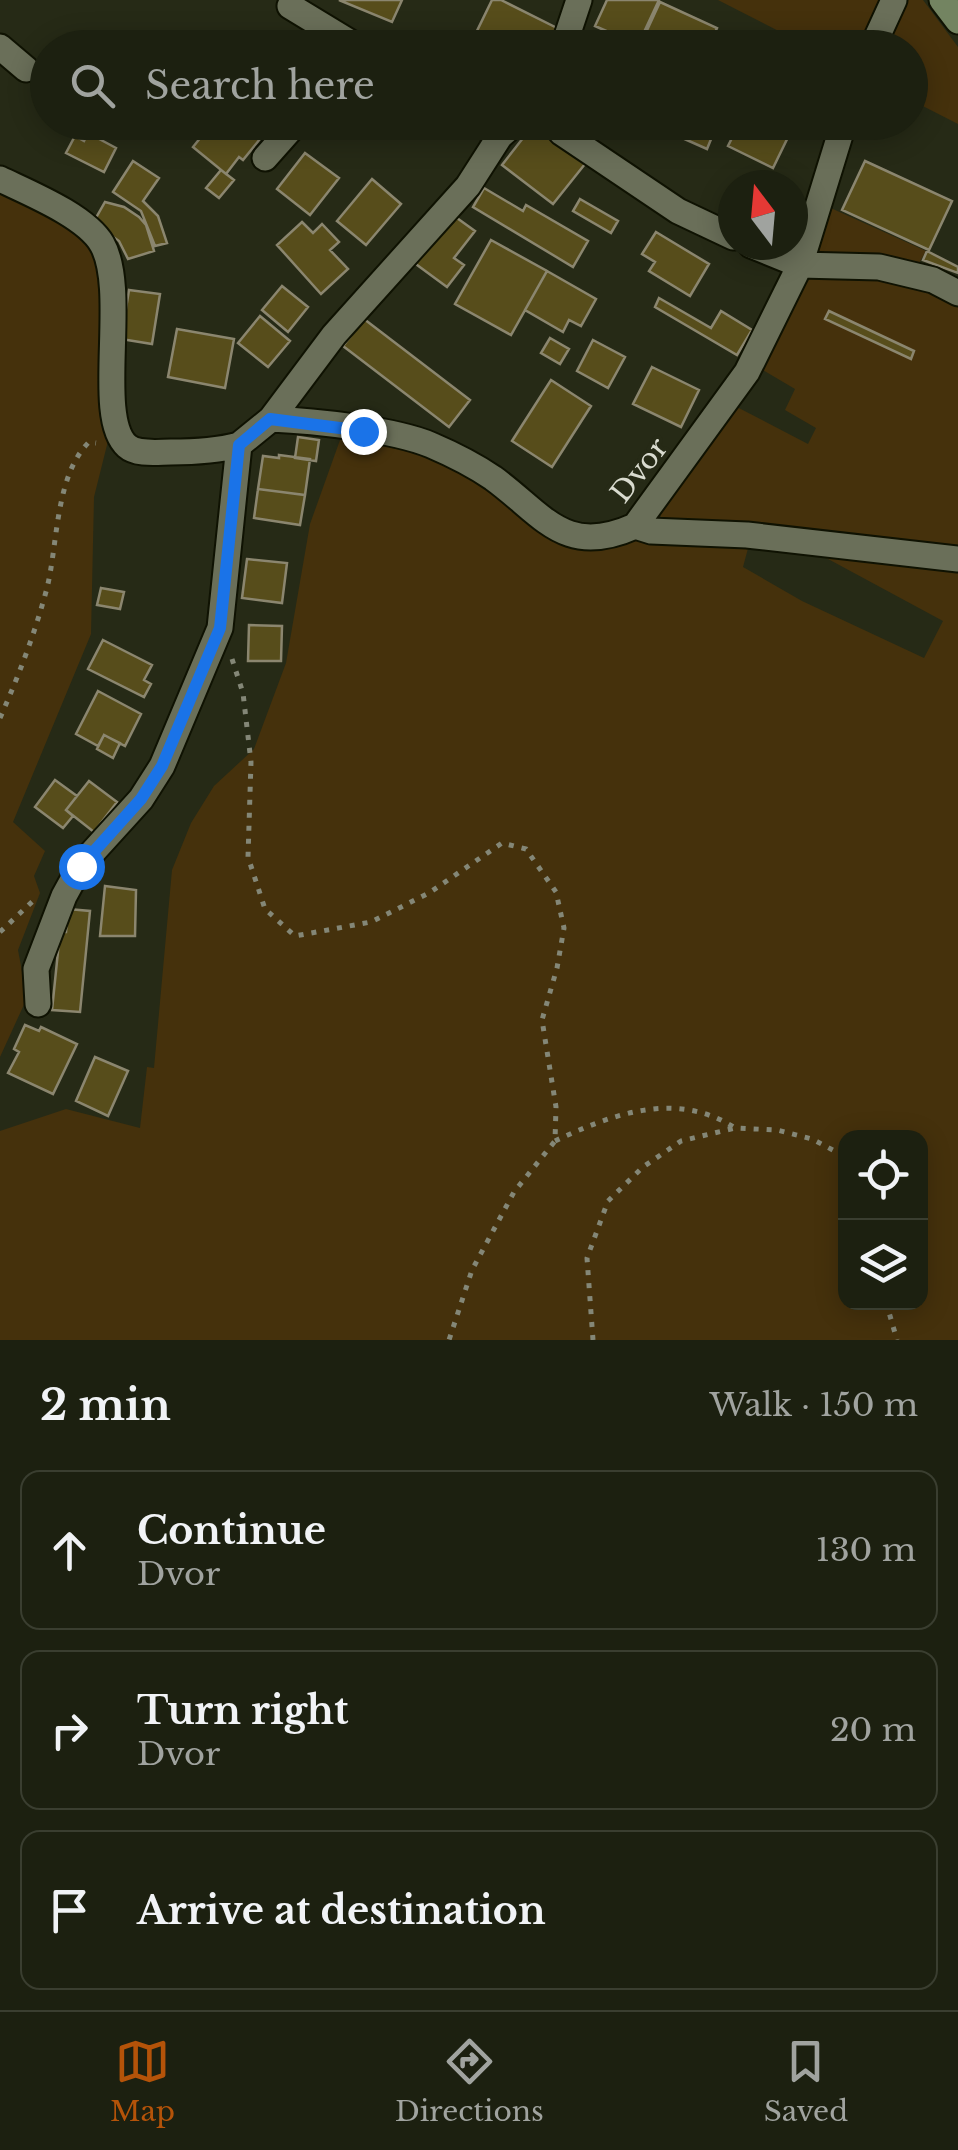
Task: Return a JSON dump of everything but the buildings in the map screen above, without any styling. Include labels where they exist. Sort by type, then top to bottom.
[{"type":"street","points":[[569,30],[579,0]]},
{"type":"street","points":[[880,30],[894,0]]},
{"type":"street","points":[[942,0],[958,21]]},
{"type":"street","points":[[290,6],[329,30]]},
{"type":"street","points":[[0,47],[26,69]]},
{"type":"street","points":[[265,158],[281,140]]},
{"type":"street","points":[[0,179],[86,226],[102,243],[113,288],[113,409],[119,436],[134,450],[218,451],[239,445],[270,419],[351,314],[468,186],[491,140]]},
{"type":"street","points":[[572,140],[678,211],[718,230]]},
{"type":"street","name":"Dvor","points":[[270,419],[402,435],[430,444],[494,479],[540,520],[568,533],[593,538],[635,526],[746,372],[800,265],[838,140]]},
{"type":"street","points":[[788,260],[800,265],[880,266],[933,280],[958,292]]},
{"type":"street","points":[[38,1004],[36,969],[64,896],[81,866],[141,799],[162,766],[220,628],[239,445]]},
{"type":"street","points":[[635,526],[651,531],[747,536],[958,559]]},
{"type":"path","points":[[0,718],[24,666],[43,600],[53,536],[77,454],[89,442],[101,443]]},
{"type":"path","points":[[220,628],[243,693],[251,762],[248,857],[264,909],[295,936],[371,922],[429,893],[502,843],[526,849],[556,892],[564,928],[542,1020],[556,1107],[555,1141]]},
{"type":"path","points":[[449,1340],[472,1270],[514,1192],[555,1141],[597,1122],[646,1109],[685,1108],[735,1128]]},
{"type":"path","points":[[593,1340],[588,1258],[608,1201],[643,1167],[681,1141],[735,1128],[778,1130],[812,1139],[838,1153]]},
{"type":"path","points":[[887,1310],[897,1340]]},
{"type":"shaded area","points":[[718,0],[886,0],[873,30],[777,30]]},
{"type":"shaded area","points":[[903,0],[923,0],[958,47],[958,124],[928,109],[928,30],[889,30]]},
{"type":"shaded area","points":[[0,185],[39,202],[101,254],[111,429],[94,497],[91,634],[13,822],[45,851],[34,876],[40,893],[18,950],[27,998],[0,1057]]},
{"type":"shaded area","points":[[824,205],[926,251],[919,263],[944,274],[822,256],[816,250]]},
{"type":"shaded area","points":[[820,274],[873,274],[958,300],[958,555],[665,527],[658,510],[733,405],[808,444],[816,428],[785,410],[795,389],[756,366],[801,284]]},
{"type":"shaded area","points":[[340,440],[403,441],[472,475],[519,510],[627,540],[750,541],[743,567],[802,601],[924,658],[943,621],[804,546],[958,565],[958,1340],[0,1340],[0,1131],[66,1109],[140,1128],[147,1067],[154,1068],[172,870],[191,823],[214,786],[254,749],[286,663],[310,524]]},
{"type":"route","points":[[81,866],[141,799],[162,766],[220,628],[239,445],[270,419],[363,431]]}]
